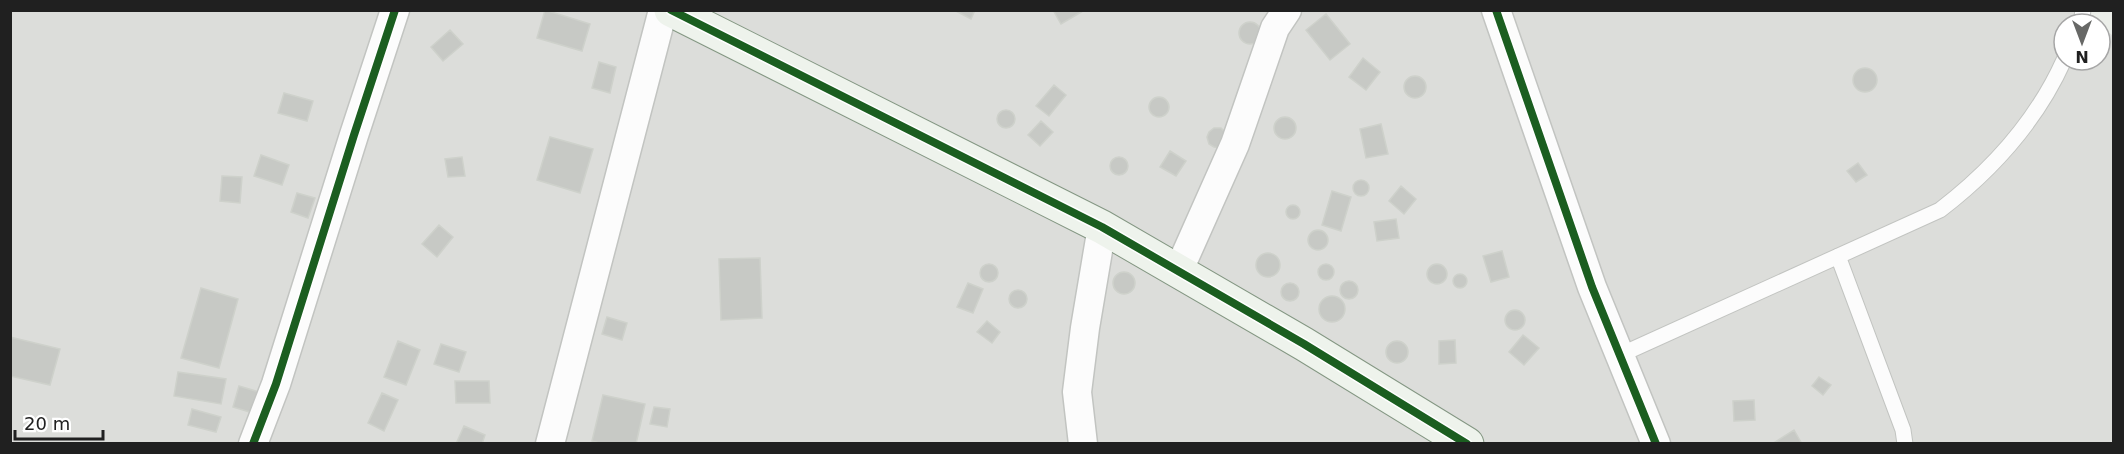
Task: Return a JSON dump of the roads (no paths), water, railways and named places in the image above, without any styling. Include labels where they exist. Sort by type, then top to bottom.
[{"type":"street","points":[[253,444],[276,384],[395,10]]},
{"type":"street","points":[[550,444],[663,10]]},
{"type":"street","points":[[672,10],[1102,227],[1304,344],[1467,444]]},
{"type":"street","points":[[1178,272],[1235,144],[1275,28],[1287,10]]},
{"type":"street","points":[[1496,10],[1592,287],[1656,444]]},
{"type":"street","points":[[1083,444],[1077,392],[1102,227]]},
{"type":"lane","points":[[1620,355],[1940,210],[1970,187],[1997,159],[2026,123],[2057,72]]},
{"type":"lane","points":[[1838,256],[1903,430],[1905,444]]}]
